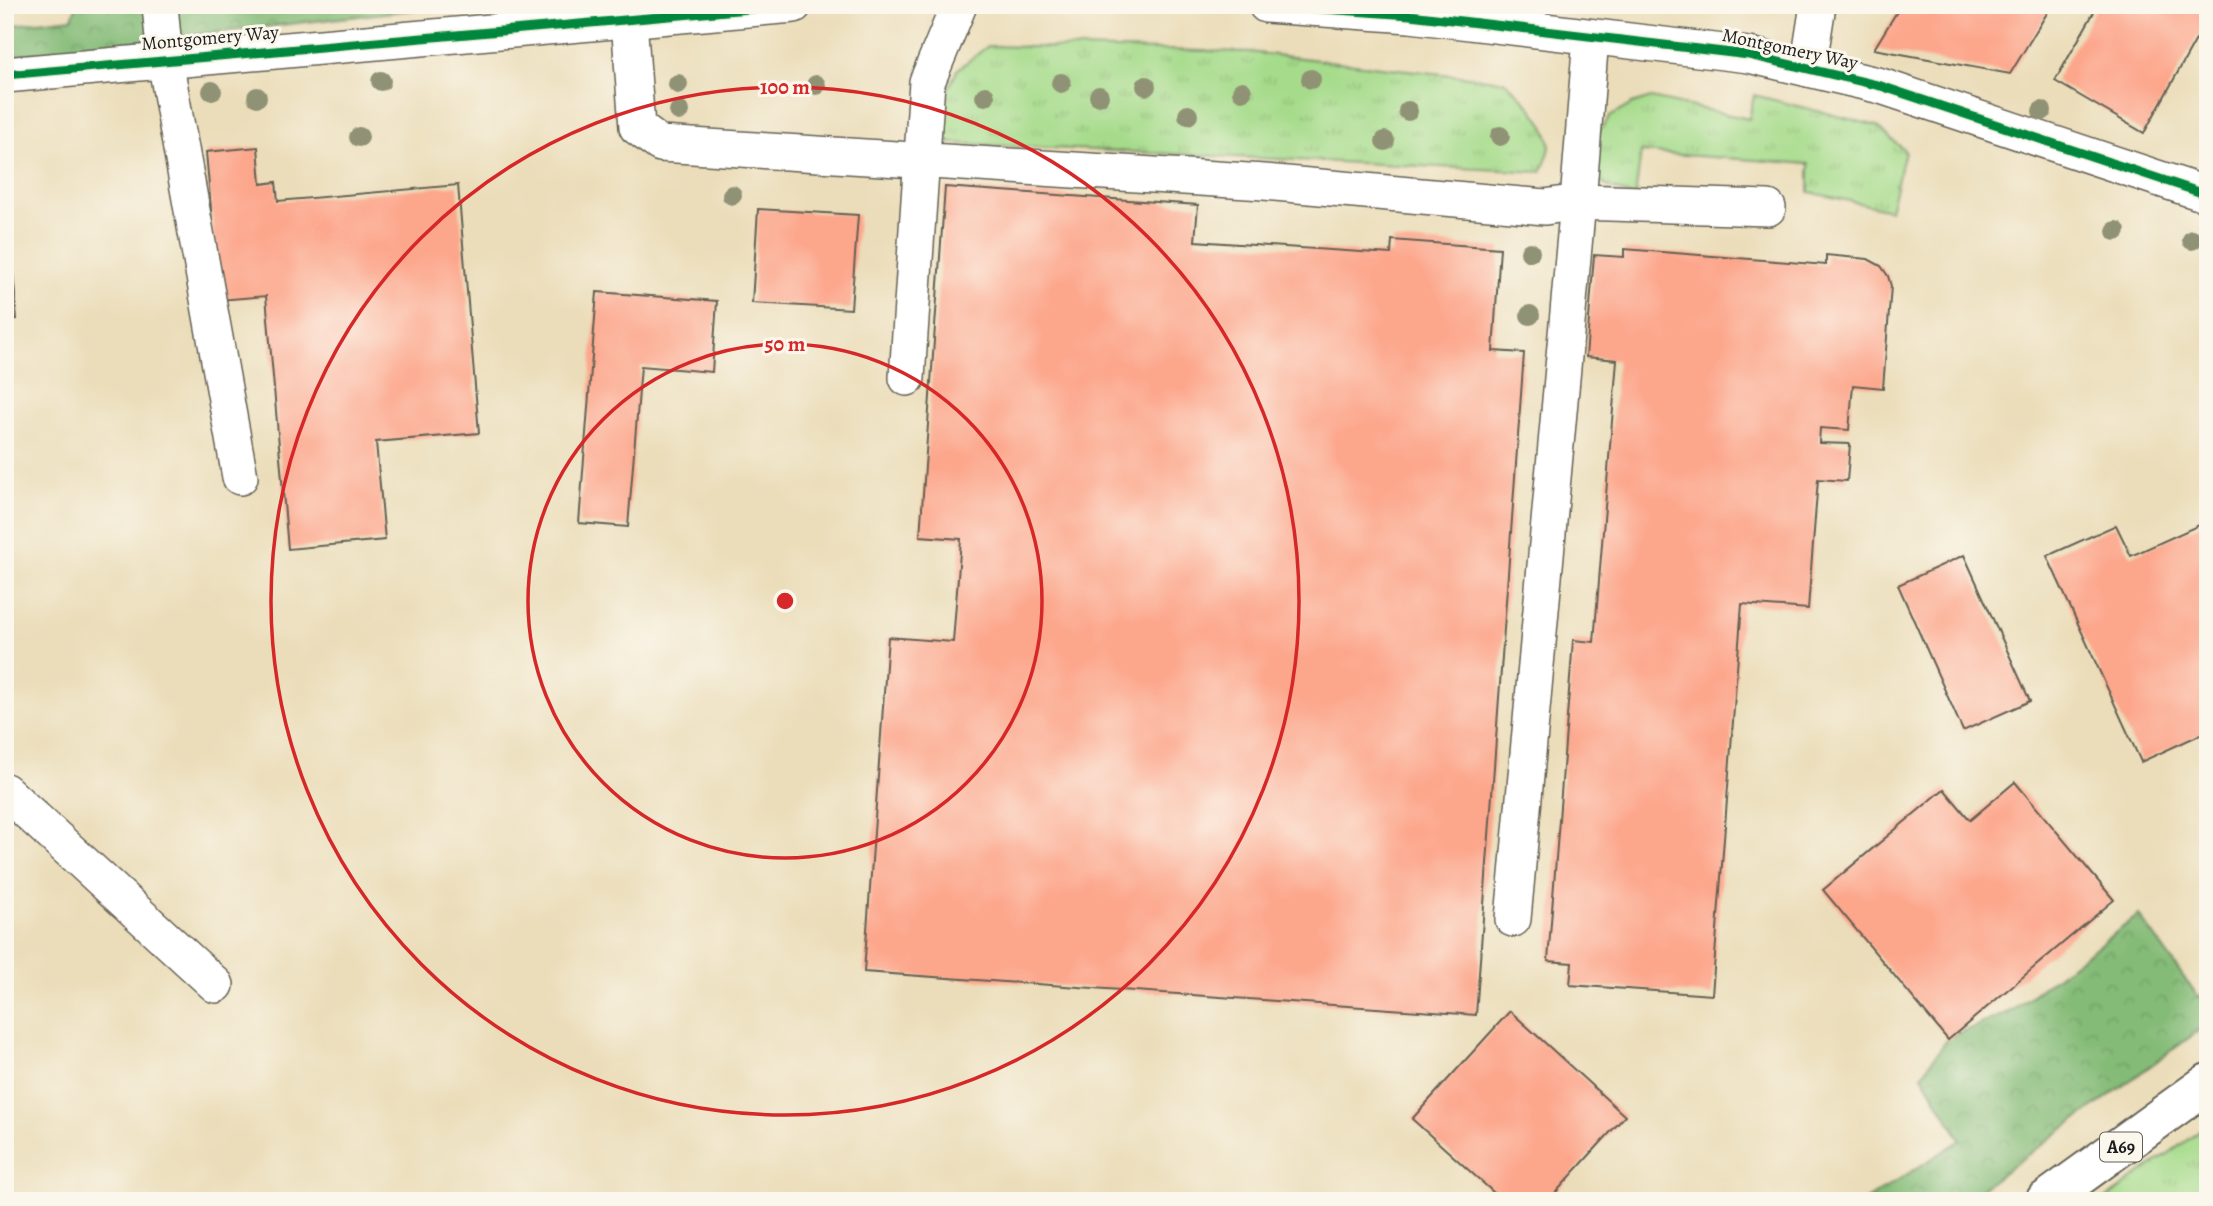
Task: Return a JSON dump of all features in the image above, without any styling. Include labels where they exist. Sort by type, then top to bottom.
[{"type":"main road","name":"A69","points":[[2045,1201],[2208,1083]]},
{"type":"street","points":[[160,5],[165,60],[240,477]]},
{"type":"street","name":"Montgomery Way","points":[[5,75],[612,16],[794,5]]},
{"type":"street","points":[[907,378],[927,82],[959,5]]},
{"type":"street","name":"Montgomery Way","points":[[1266,5],[1410,10],[1591,37],[1749,55],[1881,86],[2208,195]]},
{"type":"street","points":[[1808,69],[1818,5]]},
{"type":"street","points":[[612,16],[637,127],[660,144],[1265,181],[1545,206],[1578,202],[1768,208]]},
{"type":"street","points":[[1513,919],[1591,37]]},
{"type":"street","points":[[5,790],[216,985]]},
{"type":"green space","points":[[77,5],[454,5],[5,57],[5,26],[72,18]]},
{"type":"green space","points":[[988,46],[1249,52],[1504,81],[1518,93],[1539,119],[1545,128],[1550,148],[1541,172],[949,143],[937,110],[958,69]]},
{"type":"green space","points":[[1754,95],[1877,126],[1905,151],[1890,210],[1809,192],[1809,164],[1641,152],[1635,197],[1606,186],[1593,173],[1593,138],[1610,117],[1632,104],[1651,98],[1749,119]]},
{"type":"green space","points":[[2139,915],[2198,997],[2208,992],[2208,1024],[1964,1201],[1865,1201],[1961,1140],[1922,1075],[1948,1038],[2011,1011]]},
{"type":"green space","points":[[2208,1125],[2208,1198],[2205,1201],[2103,1201]]},
{"type":"building","points":[[1901,5],[2052,5],[2010,74],[1874,49]]},
{"type":"building","points":[[2098,5],[2208,5],[2208,18],[2144,133],[2055,81]]},
{"type":"building","points":[[258,147],[261,184],[276,182],[278,201],[458,185],[479,433],[376,442],[385,540],[288,549],[266,296],[219,300],[206,152]]},
{"type":"building","points":[[945,187],[1198,205],[1195,241],[1391,254],[1392,240],[1500,248],[1493,351],[1524,353],[1476,1015],[864,972],[888,637],[953,642],[961,539],[920,536]]},
{"type":"building","points":[[5,198],[17,319],[5,320]]},
{"type":"building","points":[[758,209],[858,215],[851,309],[752,303]]},
{"type":"building","points":[[1624,249],[1826,265],[1826,255],[1868,259],[1881,266],[1891,286],[1883,388],[1853,385],[1849,430],[1820,428],[1819,443],[1850,444],[1847,481],[1818,479],[1808,609],[1742,604],[1712,995],[1570,985],[1572,963],[1548,961],[1573,640],[1594,642],[1617,360],[1586,357],[1594,255],[1624,257]]},
{"type":"building","points":[[597,292],[717,301],[712,372],[641,366],[628,527],[579,523]]},
{"type":"building","points":[[2208,521],[2208,731],[2141,762],[2047,556],[2116,525],[2131,556]]},
{"type":"building","points":[[1964,555],[2030,701],[1963,731],[1898,585]]},
{"type":"building","points":[[2015,782],[2114,900],[1948,1040],[1823,890],[1944,789],[1970,820]]},
{"type":"building","points":[[1510,1011],[1625,1116],[1548,1201],[1503,1201],[1412,1119]]},
{"type":"cycle path","points":[[5,75],[794,5]]},
{"type":"cycle path","points":[[1266,5],[1410,15],[1749,55],[1881,86],[2208,195]]}]
